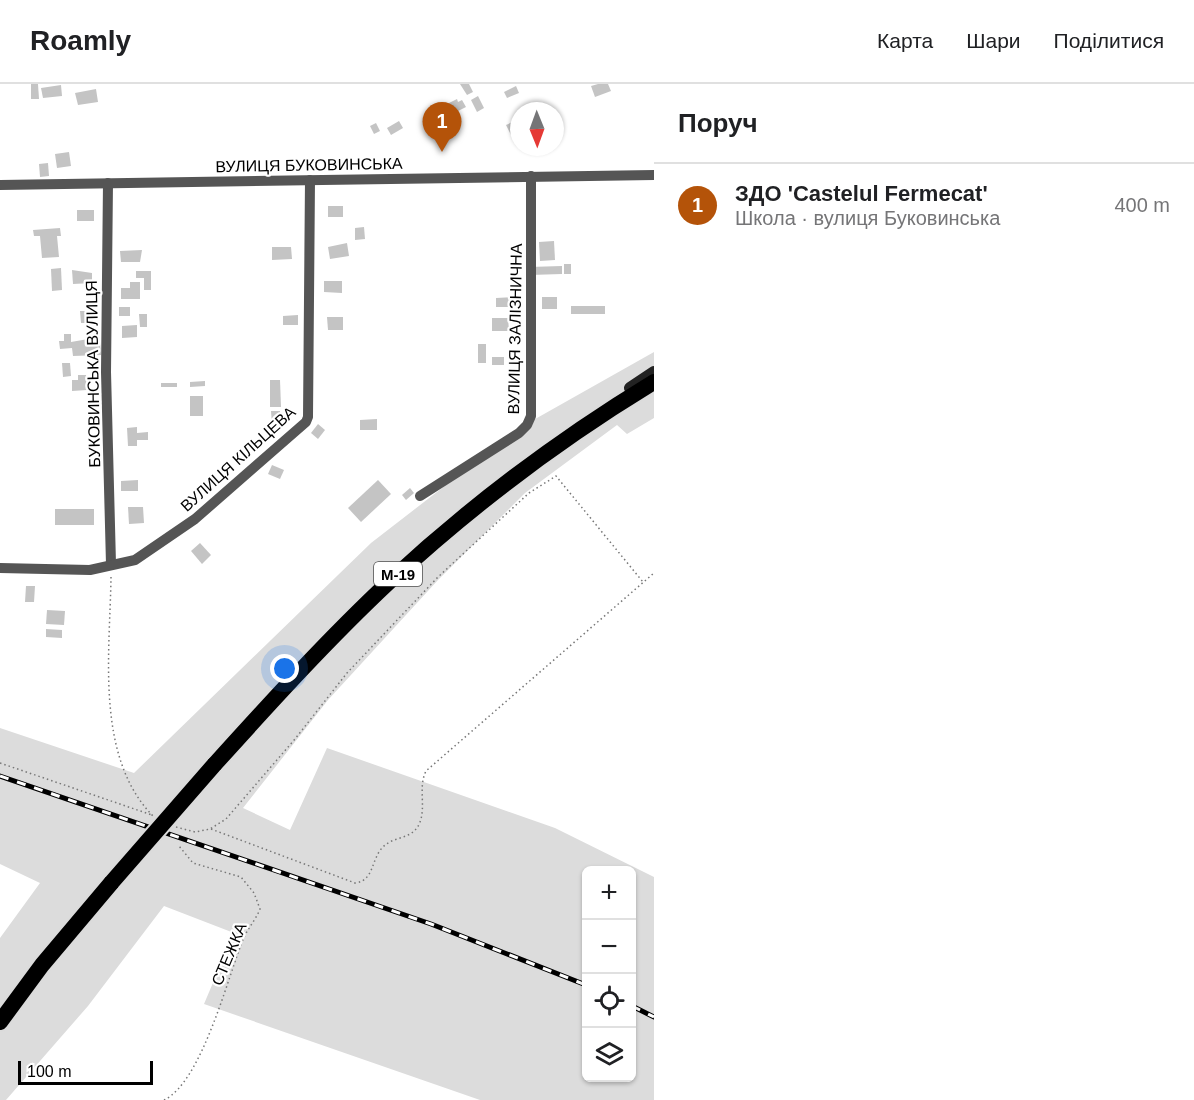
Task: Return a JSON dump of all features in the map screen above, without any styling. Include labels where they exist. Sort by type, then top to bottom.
[{"type":"highway","name":"М-19","points":[[0,1022],[42,965],[214,765],[297,674],[390,581],[512,479],[606,411],[654,382]]},
{"type":"main road","points":[[606,411],[616,396],[654,372]]},
{"type":"street","name":"ВУЛИЦЯ БУКОВИНСЬКА","points":[[0,185],[654,175]]},
{"type":"street","name":"ВУЛИЦЯ ЗАЛІЗНИЧНА","points":[[420,496],[519,433],[527,425],[531,416],[531,176]]},
{"type":"street","name":"ВУЛИЦЯ КІЛЬЦЕВА","points":[[0,568],[90,570],[111,564],[123,565],[135,560],[195,519],[306,422],[310,324],[310,180]]},
{"type":"street","name":"БУКОВИНСЬКА ВУЛИЦЯ","points":[[108,183],[106,372],[111,564]]},
{"type":"path","points":[[210,829],[355,884],[362,883],[369,876],[382,847],[413,833],[419,826],[422,815],[422,779],[426,771],[654,573]]},
{"type":"path","points":[[0,763],[152,816]]},
{"type":"path","name":"СТЕЖКА","points":[[164,1100],[172,1096],[187,1079],[212,1025],[245,936],[260,909],[254,893],[241,878],[193,862],[179,846]]},
{"type":"shaded area","points":[[654,352],[654,418],[627,434],[617,425],[525,493],[438,580],[328,700],[243,808],[290,830],[327,748],[555,828],[632,866],[582,866],[582,1082],[636,1082],[636,868],[654,877],[654,1100],[480,1100],[204,1004],[234,933],[164,906],[88,1006],[6,1100],[0,1100],[0,938],[40,883],[0,864],[0,728],[134,773],[371,543],[521,427]]},
{"type":"building","points":[[31,84],[38,84],[39,99],[31,99]]},
{"type":"building","points":[[460,84],[469,84],[473,92],[467,95]]},
{"type":"building","points":[[608,84],[611,91],[595,97],[591,86]]},
{"type":"building","points":[[61,85],[62,96],[43,98],[41,88]]},
{"type":"building","points":[[516,86],[519,93],[507,98],[504,92]]},
{"type":"building","points":[[96,89],[98,102],[78,105],[75,93]]},
{"type":"building","points":[[478,96],[484,108],[477,112],[471,100]]},
{"type":"building","points":[[457,99],[458,102],[462,100],[466,107],[448,116],[443,106]]},
{"type":"building","points":[[399,121],[403,128],[391,135],[387,128]]},
{"type":"building","points":[[376,123],[380,131],[374,134],[370,126]]},
{"type":"building","points":[[69,152],[71,166],[57,168],[55,154]]},
{"type":"building","points":[[48,163],[49,176],[40,177],[39,164]]},
{"type":"building","points":[[328,206],[343,206],[343,217],[328,217]]},
{"type":"building","points":[[77,210],[94,210],[94,221],[77,221]]},
{"type":"building","points":[[364,227],[365,239],[355,240],[355,228]]},
{"type":"building","points":[[60,228],[61,236],[57,236],[59,257],[42,258],[40,236],[34,236],[33,230]]},
{"type":"building","points":[[554,241],[555,260],[540,261],[539,242]]},
{"type":"building","points":[[347,243],[349,256],[330,259],[328,247]]},
{"type":"building","points":[[272,247],[291,247],[292,259],[272,260]]},
{"type":"building","points":[[142,250],[140,262],[121,262],[120,251]]},
{"type":"building","points":[[564,264],[571,264],[571,274],[564,274]]},
{"type":"building","points":[[562,266],[562,274],[530,275],[529,267]]},
{"type":"building","points":[[61,268],[62,290],[52,291],[51,269]]},
{"type":"building","points":[[72,270],[92,273],[92,283],[73,284]]},
{"type":"building","points":[[136,271],[151,271],[151,290],[144,290],[144,278],[136,278]]},
{"type":"building","points":[[324,281],[342,281],[342,293],[324,292]]},
{"type":"building","points":[[130,282],[140,282],[140,299],[121,299],[121,288],[130,288]]},
{"type":"building","points":[[512,297],[512,307],[496,307],[496,298]]},
{"type":"building","points":[[542,297],[557,297],[557,309],[542,309]]},
{"type":"building","points":[[571,306],[605,306],[605,314],[571,314]]},
{"type":"building","points":[[119,307],[130,307],[130,316],[119,316]]},
{"type":"building","points":[[80,311],[92,311],[93,323],[81,323]]},
{"type":"building","points":[[139,314],[147,314],[147,327],[140,327]]},
{"type":"building","points":[[298,315],[298,325],[283,325],[283,316]]},
{"type":"building","points":[[327,317],[343,317],[343,330],[328,330]]},
{"type":"building","points":[[492,318],[508,318],[509,331],[492,331]]},
{"type":"building","points":[[137,325],[137,337],[122,338],[122,326]]},
{"type":"building","points":[[64,334],[71,334],[71,342],[94,338],[94,342],[100,342],[101,355],[73,356],[72,348],[60,349],[59,341],[64,341]]},
{"type":"building","points":[[478,344],[486,344],[486,363],[478,363]]},
{"type":"building","points":[[492,357],[504,357],[504,365],[492,365]]},
{"type":"building","points":[[62,363],[70,363],[71,376],[63,377]]},
{"type":"building","points":[[78,375],[86,375],[87,390],[72,391],[72,380],[78,380]]},
{"type":"building","points":[[270,380],[280,380],[281,407],[270,407]]},
{"type":"building","points":[[205,381],[205,386],[190,387],[190,382]]},
{"type":"building","points":[[161,383],[177,383],[177,387],[161,387]]},
{"type":"building","points":[[190,396],[203,396],[203,416],[190,416]]},
{"type":"building","points":[[271,411],[280,411],[280,425],[272,425]]},
{"type":"building","points":[[377,419],[377,430],[360,430],[360,420]]},
{"type":"building","points":[[318,424],[325,430],[318,439],[311,433]]},
{"type":"building","points":[[137,427],[137,433],[148,432],[148,440],[137,440],[137,446],[128,446],[127,428]]},
{"type":"building","points":[[272,465],[284,470],[280,479],[268,474]]},
{"type":"building","points":[[138,480],[138,491],[121,491],[121,481]]},
{"type":"building","points":[[378,480],[391,494],[361,522],[348,508]]},
{"type":"building","points":[[410,488],[414,493],[406,500],[402,495]]},
{"type":"building","points":[[128,507],[143,507],[144,523],[129,524]]},
{"type":"building","points":[[55,509],[94,509],[94,525],[55,525]]},
{"type":"building","points":[[200,543],[211,555],[202,564],[191,551]]},
{"type":"building","points":[[26,586],[35,586],[34,602],[25,602]]},
{"type":"building","points":[[47,610],[65,611],[64,625],[46,624]]},
{"type":"building","points":[[46,629],[62,630],[62,638],[46,637]]},
{"type":"railway","points":[[0,776],[431,924],[582,983]]},
{"type":"railway","points":[[636,1008],[654,1017]]},
{"type":"place","name":"ЗДО 'Castelul Fermecat'","points":[[442,152]]}]
